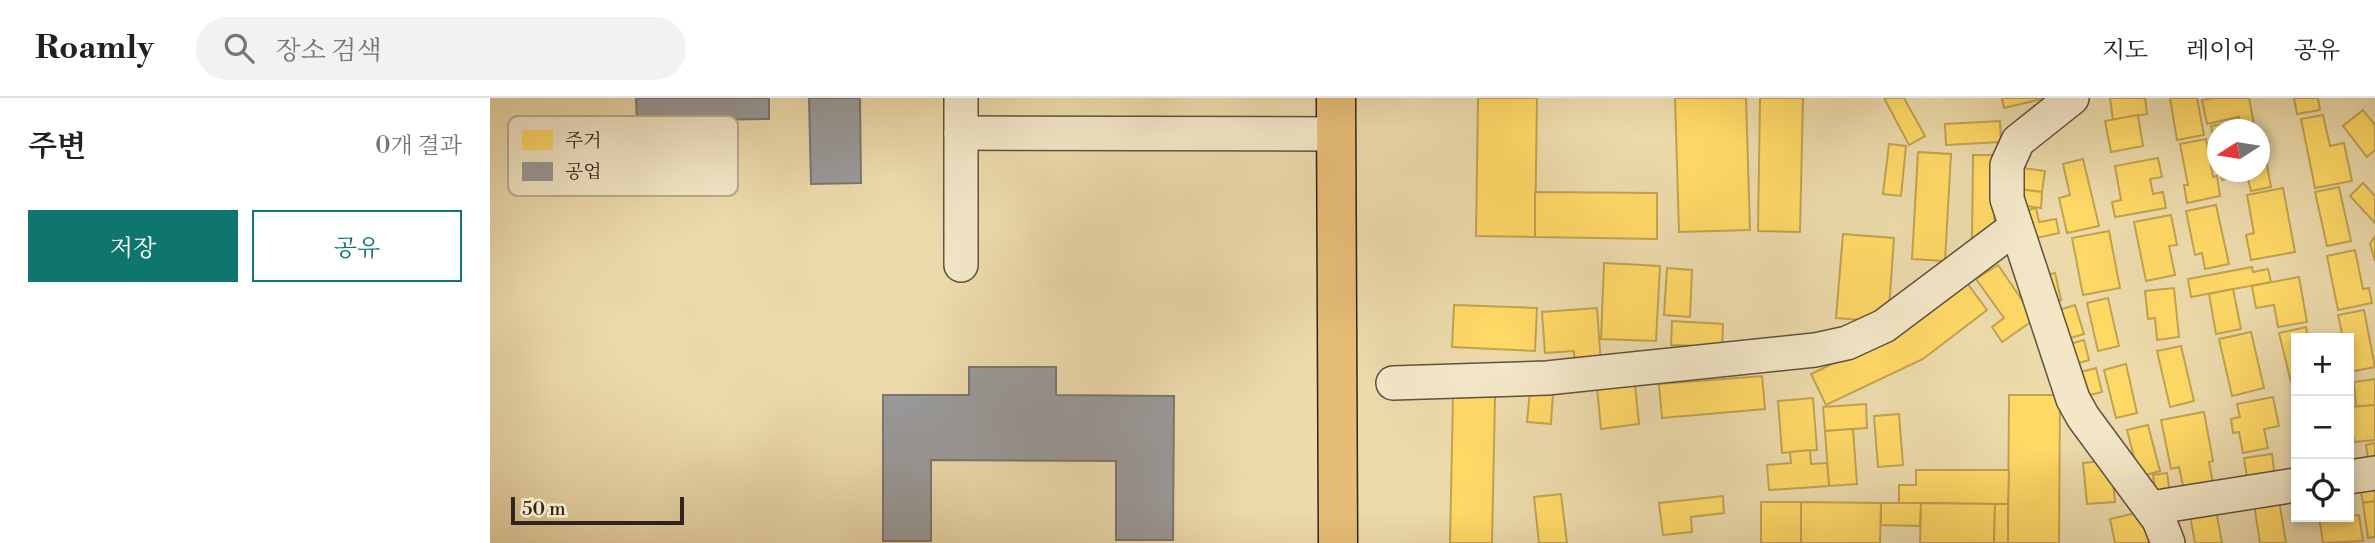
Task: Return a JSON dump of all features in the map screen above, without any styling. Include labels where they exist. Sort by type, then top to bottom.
[{"type":"main road","points":[[1336,116],[1338,543]]},
{"type":"street","points":[[961,98],[961,265]]},
{"type":"street","points":[[2072,98],[2018,141],[2007,165],[2007,200],[2073,399],[2164,531]]},
{"type":"street","points":[[961,133],[1336,116]]},
{"type":"street","points":[[1393,383],[1547,378],[1815,350],[1846,343],[1884,326],[2016,227]]},
{"type":"street","points":[[2354,476],[2375,473]]},
{"type":"street","points":[[2164,531],[2163,506],[2291,486]]},
{"type":"building: 주거","points":[[1478,98],[1537,98],[1535,237],[1476,236]]},
{"type":"building: 주거","points":[[1675,98],[1746,98],[1750,230],[1679,232]]},
{"type":"building: 주거","points":[[1760,98],[1803,98],[1800,232],[1758,231]]},
{"type":"building: 주거","points":[[1884,98],[1904,98],[1925,136],[1909,145]]},
{"type":"building: 주거","points":[[2002,98],[2046,98],[2004,108]]},
{"type":"building: 주거","points":[[2110,98],[2145,98],[2147,114],[2113,120]]},
{"type":"building: 주거","points":[[2170,98],[2197,98],[2204,135],[2177,140]]},
{"type":"building: 주거","points":[[2249,98],[2253,119],[2207,119],[2207,124],[2202,100]]},
{"type":"building: 주거","points":[[2294,98],[2318,98],[2320,110],[2297,114]]},
{"type":"building: 주거","points":[[2363,110],[2375,125],[2375,150],[2367,157],[2343,126]]},
{"type":"building: 주거","points":[[2138,115],[2143,146],[2111,152],[2105,121]]},
{"type":"building: 주거","points":[[2323,115],[2330,146],[2344,143],[2352,181],[2315,188],[2301,119]]},
{"type":"building: 주거","points":[[2000,121],[2001,142],[1946,145],[1945,124]]},
{"type":"building: 주거","points":[[2206,139],[2207,182],[2218,182],[2220,196],[2187,203],[2184,185],[2188,185],[2180,144]]},
{"type":"building: 주거","points":[[1889,144],[1906,146],[1901,196],[1883,194]]},
{"type":"building: 주거","points":[[1918,152],[1951,154],[1945,261],[1912,259]]},
{"type":"building: 주거","points":[[1973,155],[1995,155],[1994,241],[1972,241]]},
{"type":"building: 주거","points":[[2158,158],[2162,177],[2150,179],[2153,194],[2163,192],[2166,208],[2115,217],[2112,202],[2121,200],[2115,166]]},
{"type":"building: 주거","points":[[2083,159],[2099,226],[2067,233],[2059,198],[2070,195],[2063,164]]},
{"type":"building: 주거","points":[[2022,168],[2045,171],[2042,192],[2020,189]]},
{"type":"building: 주거","points":[[2249,182],[2270,182],[2271,187],[2251,191]]},
{"type":"building: 주거","points":[[2363,183],[2375,196],[2375,223],[2350,196]]},
{"type":"building: 주거","points":[[2339,187],[2351,241],[2327,246],[2315,192]]},
{"type":"building: 주거","points":[[2283,188],[2295,252],[2251,260],[2246,235],[2254,233],[2247,195]]},
{"type":"building: 주거","points":[[2020,189],[2042,192],[2041,208],[2018,205]]},
{"type":"building: 주거","points":[[1535,192],[1657,193],[1657,239],[1535,237]]},
{"type":"building: 주거","points":[[2216,205],[2229,264],[2205,269],[2202,253],[2195,255],[2186,211]]},
{"type":"building: 주거","points":[[2036,208],[2039,222],[2056,219],[2059,233],[2028,240],[2021,212]]},
{"type":"building: 주거","points":[[2171,215],[2177,245],[2169,246],[2175,275],[2146,281],[2134,222]]},
{"type":"building: 주거","points":[[2109,231],[2120,288],[2083,295],[2072,238]]},
{"type":"building: 주거","points":[[1843,234],[1894,238],[1888,322],[1836,318]]},
{"type":"building: 주거","points":[[2375,236],[2375,261],[2370,244]]},
{"type":"building: 주거","points":[[2355,250],[2363,289],[2369,288],[2372,303],[2338,310],[2327,256]]},
{"type":"building: 주거","points":[[1604,263],[1660,266],[1656,341],[1601,339]]},
{"type":"building: 주거","points":[[1998,265],[2035,319],[2002,342],[1992,327],[2004,318],[1976,279]]},
{"type":"building: 주거","points":[[2252,267],[2253,272],[2268,269],[2271,282],[2191,297],[2188,279]]},
{"type":"building: 주거","points":[[1667,268],[1692,270],[1690,317],[1664,315]]},
{"type":"building: 주거","points":[[2055,273],[2061,300],[2046,303],[2041,276]]},
{"type":"building: 주거","points":[[2299,277],[2307,322],[2278,327],[2274,305],[2256,308],[2252,286]]},
{"type":"building: 주거","points":[[1967,283],[1987,310],[1923,359],[1826,405],[1811,374],[1908,328]]},
{"type":"building: 주거","points":[[2174,288],[2179,337],[2157,340],[2155,318],[2148,319],[2145,291]]},
{"type":"building: 주거","points":[[2233,289],[2241,329],[2216,334],[2209,294]]},
{"type":"building: 주거","points":[[2108,298],[2119,346],[2098,351],[2087,303]]},
{"type":"building: 주거","points":[[1454,305],[1537,308],[1535,351],[1452,347]]},
{"type":"building: 주거","points":[[2075,305],[2084,334],[2064,340],[2056,311]]},
{"type":"building: 주거","points":[[1597,308],[1601,364],[1575,366],[1574,351],[1545,353],[1542,312]]},
{"type":"building: 주거","points":[[2364,310],[2375,367],[2354,371],[2354,333],[2342,333],[2338,315]]},
{"type":"building: 주거","points":[[1672,321],[1723,324],[1722,347],[1671,345]]},
{"type":"building: 주거","points":[[2306,327],[2307,333],[2291,333],[2291,382],[2279,333]]},
{"type":"building: 주거","points":[[2251,332],[2264,388],[2232,396],[2219,339]]},
{"type":"building: 주거","points":[[2084,340],[2089,360],[2072,365],[2066,345]]},
{"type":"building: 주거","points":[[2181,346],[2194,401],[2170,407],[2157,351]]},
{"type":"building: 주거","points":[[2126,364],[2137,413],[2116,418],[2104,370]]},
{"type":"building: 주거","points":[[2096,368],[2102,392],[2082,397],[2077,373]]},
{"type":"building: 주거","points":[[1762,376],[1765,409],[1662,418],[1659,384]]},
{"type":"building: 주거","points":[[2375,379],[2375,405],[2356,407],[2354,382]]},
{"type":"building: 주거","points":[[1635,384],[1639,424],[1601,429],[1597,388]]},
{"type":"building: 주거","points":[[1530,391],[1553,393],[1551,424],[1527,422]]},
{"type":"building: 주거","points":[[2009,395],[2060,395],[2059,543],[2008,543]]},
{"type":"building: 주거","points":[[1453,397],[1495,397],[1492,543],[1450,543]]},
{"type":"building: 주거","points":[[2273,397],[2279,426],[2264,429],[2268,448],[2243,453],[2239,432],[2233,433],[2231,419],[2240,417],[2237,404]]},
{"type":"building: 주거","points":[[1813,398],[1817,450],[1782,453],[1778,401]]},
{"type":"building: 주거","points":[[1866,404],[1867,428],[1825,431],[1823,407]]},
{"type":"building: 주거","points":[[2375,405],[2375,440],[2354,442],[2354,407]]},
{"type":"building: 주거","points":[[2204,412],[2213,461],[2209,462],[2214,489],[2185,495],[2179,467],[2171,469],[2161,420]]},
{"type":"building: 주거","points":[[1899,414],[1903,465],[1878,467],[1874,416]]},
{"type":"building: 주거","points":[[2148,425],[2160,471],[2139,477],[2127,430]]},
{"type":"building: 주거","points":[[1853,429],[1857,484],[1829,486],[1825,431]]},
{"type":"building: 주거","points":[[2375,443],[2375,465],[2369,466],[2366,445]]},
{"type":"building: 주거","points":[[1810,450],[1811,464],[1827,463],[1829,486],[1769,490],[1767,465],[1791,463],[1790,452]]},
{"type":"building: 주거","points":[[2272,454],[2275,479],[2248,484],[2244,458]]},
{"type":"building: 주거","points":[[2111,460],[2115,502],[2087,504],[2083,463]]},
{"type":"building: 주거","points":[[1916,470],[2009,470],[2008,504],[1899,503],[1899,485],[1916,485]]},
{"type":"building: 주거","points":[[2167,473],[2170,493],[2156,496],[2153,475]]},
{"type":"building: 주거","points":[[2375,478],[2375,501],[2363,503],[2359,481]]},
{"type":"building: 주거","points":[[1561,494],[1567,543],[1539,543],[1534,497]]},
{"type":"building: 주거","points":[[2278,494],[2286,543],[2260,543],[2253,498]]},
{"type":"building: 주거","points":[[1723,496],[1724,513],[1691,517],[1692,532],[1663,535],[1659,503]]},
{"type":"building: 주거","points":[[2375,501],[2375,537],[2368,538],[2363,503]]},
{"type":"building: 주거","points":[[1761,502],[1801,502],[1801,543],[1761,543]]},
{"type":"building: 주거","points":[[1801,502],[1881,503],[1880,543],[1801,543]]},
{"type":"building: 주거","points":[[1881,503],[1921,503],[1920,526],[1881,525]]},
{"type":"building: 주거","points":[[1921,503],[1995,504],[1994,543],[1920,543]]},
{"type":"building: 주거","points":[[1995,504],[2008,504],[2008,543],[1994,543]]},
{"type":"building: 주거","points":[[2215,505],[2222,543],[2195,543],[2189,510]]},
{"type":"building: 주거","points":[[2145,511],[2153,543],[2115,543],[2110,519]]},
{"type":"building: 주거","points":[[2359,515],[2363,541],[2323,543],[2320,522],[2354,522],[2354,516]]},
{"type":"building: 공업","points":[[636,98],[769,98],[769,119],[738,119],[738,116],[637,116]]},
{"type":"building: 공업","points":[[809,98],[860,98],[861,183],[811,184]]},
{"type":"building: 공업","points":[[969,367],[1056,367],[1056,395],[1174,396],[1173,540],[1116,540],[1116,461],[931,460],[931,541],[883,541],[883,395],[969,395]]}]
